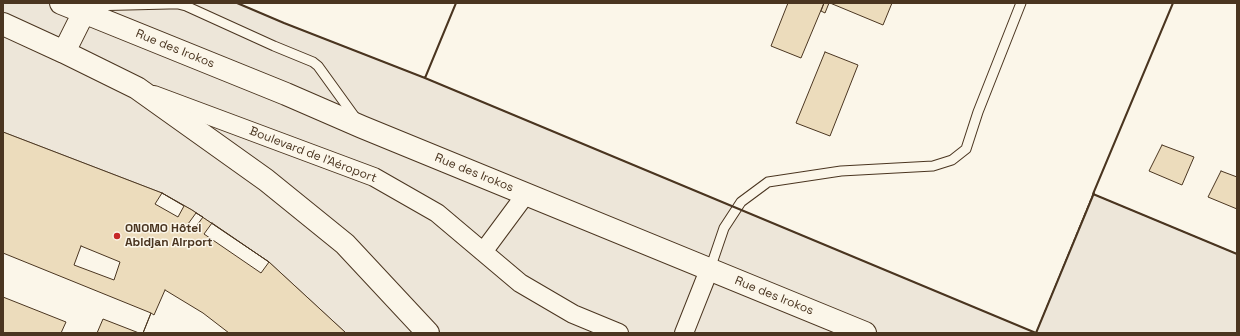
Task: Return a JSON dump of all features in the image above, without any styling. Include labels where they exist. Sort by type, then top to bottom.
[{"type":"main road","name":"Rue des Irokos","points":[[72,7],[864,333]]},
{"type":"main road","points":[[64,52],[72,7]]},
{"type":"main road","points":[[3,24],[137,88],[266,180],[345,244],[428,333]]},
{"type":"street","name":"Boulevard de l'Aéroport","points":[[137,88],[374,177],[438,213],[520,283],[573,314],[618,333]]},
{"type":"street","points":[[483,252],[526,194]]},
{"type":"street","points":[[684,333],[709,270]]},
{"type":"lane","points":[[72,7],[178,3],[186,6],[313,62],[318,66],[362,127]]},
{"type":"lane","points":[[709,270],[724,228],[741,202],[768,182],[840,171],[933,166],[952,160],[966,149],[978,112],[1022,3]]},
{"type":"shaded area","points":[[3,3],[237,3],[425,78],[1036,333],[346,333],[269,262],[192,210],[162,193],[3,132]]},
{"type":"shaded area","points":[[1093,194],[1237,254],[1237,333],[1036,333]]},
{"type":"building","points":[[788,3],[824,3],[801,58],[771,46]]},
{"type":"building","points":[[824,3],[829,3],[825,13],[821,11]]},
{"type":"building","points":[[830,3],[892,3],[883,25]]},
{"type":"building","points":[[825,52],[858,65],[830,136],[796,123]]},
{"type":"building","name":"ONOMO Hôtel Abidjan Airport","points":[[3,132],[162,193],[192,210],[269,262],[346,333],[3,333]]},
{"type":"building","points":[[1162,145],[1194,157],[1182,185],[1149,171]]},
{"type":"building","points":[[1221,171],[1237,177],[1237,209],[1208,197]]},
{"type":"building","points":[[162,193],[184,206],[178,217],[155,204]]},
{"type":"building","points":[[196,213],[203,217],[195,228],[188,224]]},
{"type":"building","points":[[212,223],[269,262],[261,273],[204,234]]},
{"type":"building","points":[[81,246],[120,262],[114,280],[74,265]]},
{"type":"building","points":[[3,253],[151,313],[143,333],[139,333],[103,319],[97,333],[61,333],[66,322],[3,297]]},
{"type":"building","points":[[165,290],[203,313],[229,333],[143,333],[151,313],[154,315]]},
{"type":"fence","points":[[1036,333],[1093,194],[1237,254]]},
{"type":"wall","points":[[237,3],[284,23],[425,77]]},
{"type":"wall","points":[[456,3],[425,78],[1036,333]]},
{"type":"wall","points":[[1173,3],[1093,194],[1237,254]]},
{"type":"wall","points":[[1036,333],[1094,193]]},
{"type":"place","name":"ONOMO Hôtel Abidjan Airport","points":[[117,236]]}]
